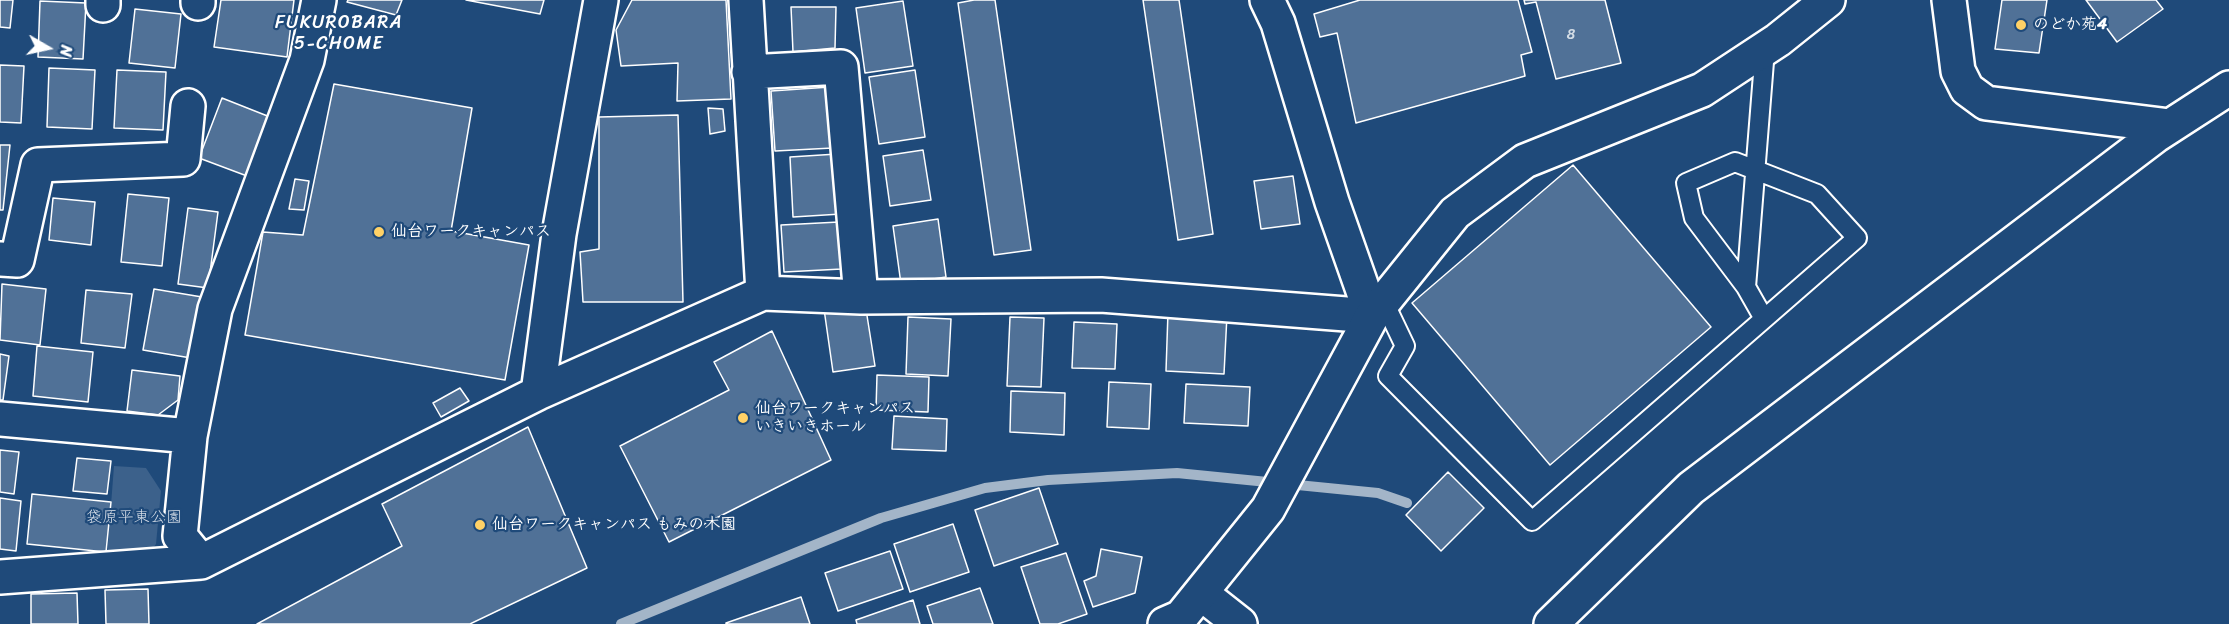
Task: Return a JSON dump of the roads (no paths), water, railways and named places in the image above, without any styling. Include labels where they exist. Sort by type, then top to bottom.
[{"type":"street","points":[[201,562],[180,536],[190,436],[215,309],[307,60],[318,0]]},
{"type":"street","points":[[538,393],[559,234],[602,0]]},
{"type":"street","points":[[746,0],[763,293]]},
{"type":"street","points":[[1267,0],[1278,23],[1332,202],[1378,309]]},
{"type":"street","points":[[1181,615],[1268,509],[1378,309],[1455,213],[1525,161],[1702,90],[1765,49],[1828,0]]},
{"type":"street","points":[[1949,0],[1958,71],[1967,89],[1986,103],[2169,126]]},
{"type":"street","points":[[749,72],[842,67],[861,297]]},
{"type":"street","points":[[1551,624],[1691,488],[2169,126],[2229,88]]},
{"type":"street","points":[[0,259],[17,260],[38,165],[183,159],[188,106]]},
{"type":"street","points":[[0,577],[201,562],[538,393],[763,293],[861,297],[1101,295],[1378,309]]},
{"type":"street","points":[[0,419],[190,436]]},
{"type":"street","points":[[1181,615],[1240,624]]},
{"type":"lane","points":[[1746,286],[1765,49]]},
{"type":"lane","points":[[1378,309],[1405,346],[1388,376],[1532,521],[1763,317],[1857,238],[1817,194],[1735,162],[1686,183],[1694,218],[1746,286],[1763,317]]},
{"type":"waterway","points":[[621,624],[881,518],[985,488],[1048,480],[1177,473],[1378,493],[1407,503]]},
{"type":"place","name":"のどか苑4","points":[[2021,25]]},
{"type":"place","name":"仙台ワークキャンパス","points":[[379,232]]},
{"type":"place","name":"仙台ワークキャンパス いきいきホール","points":[[743,418]]},
{"type":"place","name":"仙台ワークキャンパス もみの木園","points":[[480,525]]},
{"type":"district","name":"FUKUROBARA 5-CHOME","points":[[339,33]]},
{"type":"park label","name":"袋原平東公園","points":[[134,518]]}]
